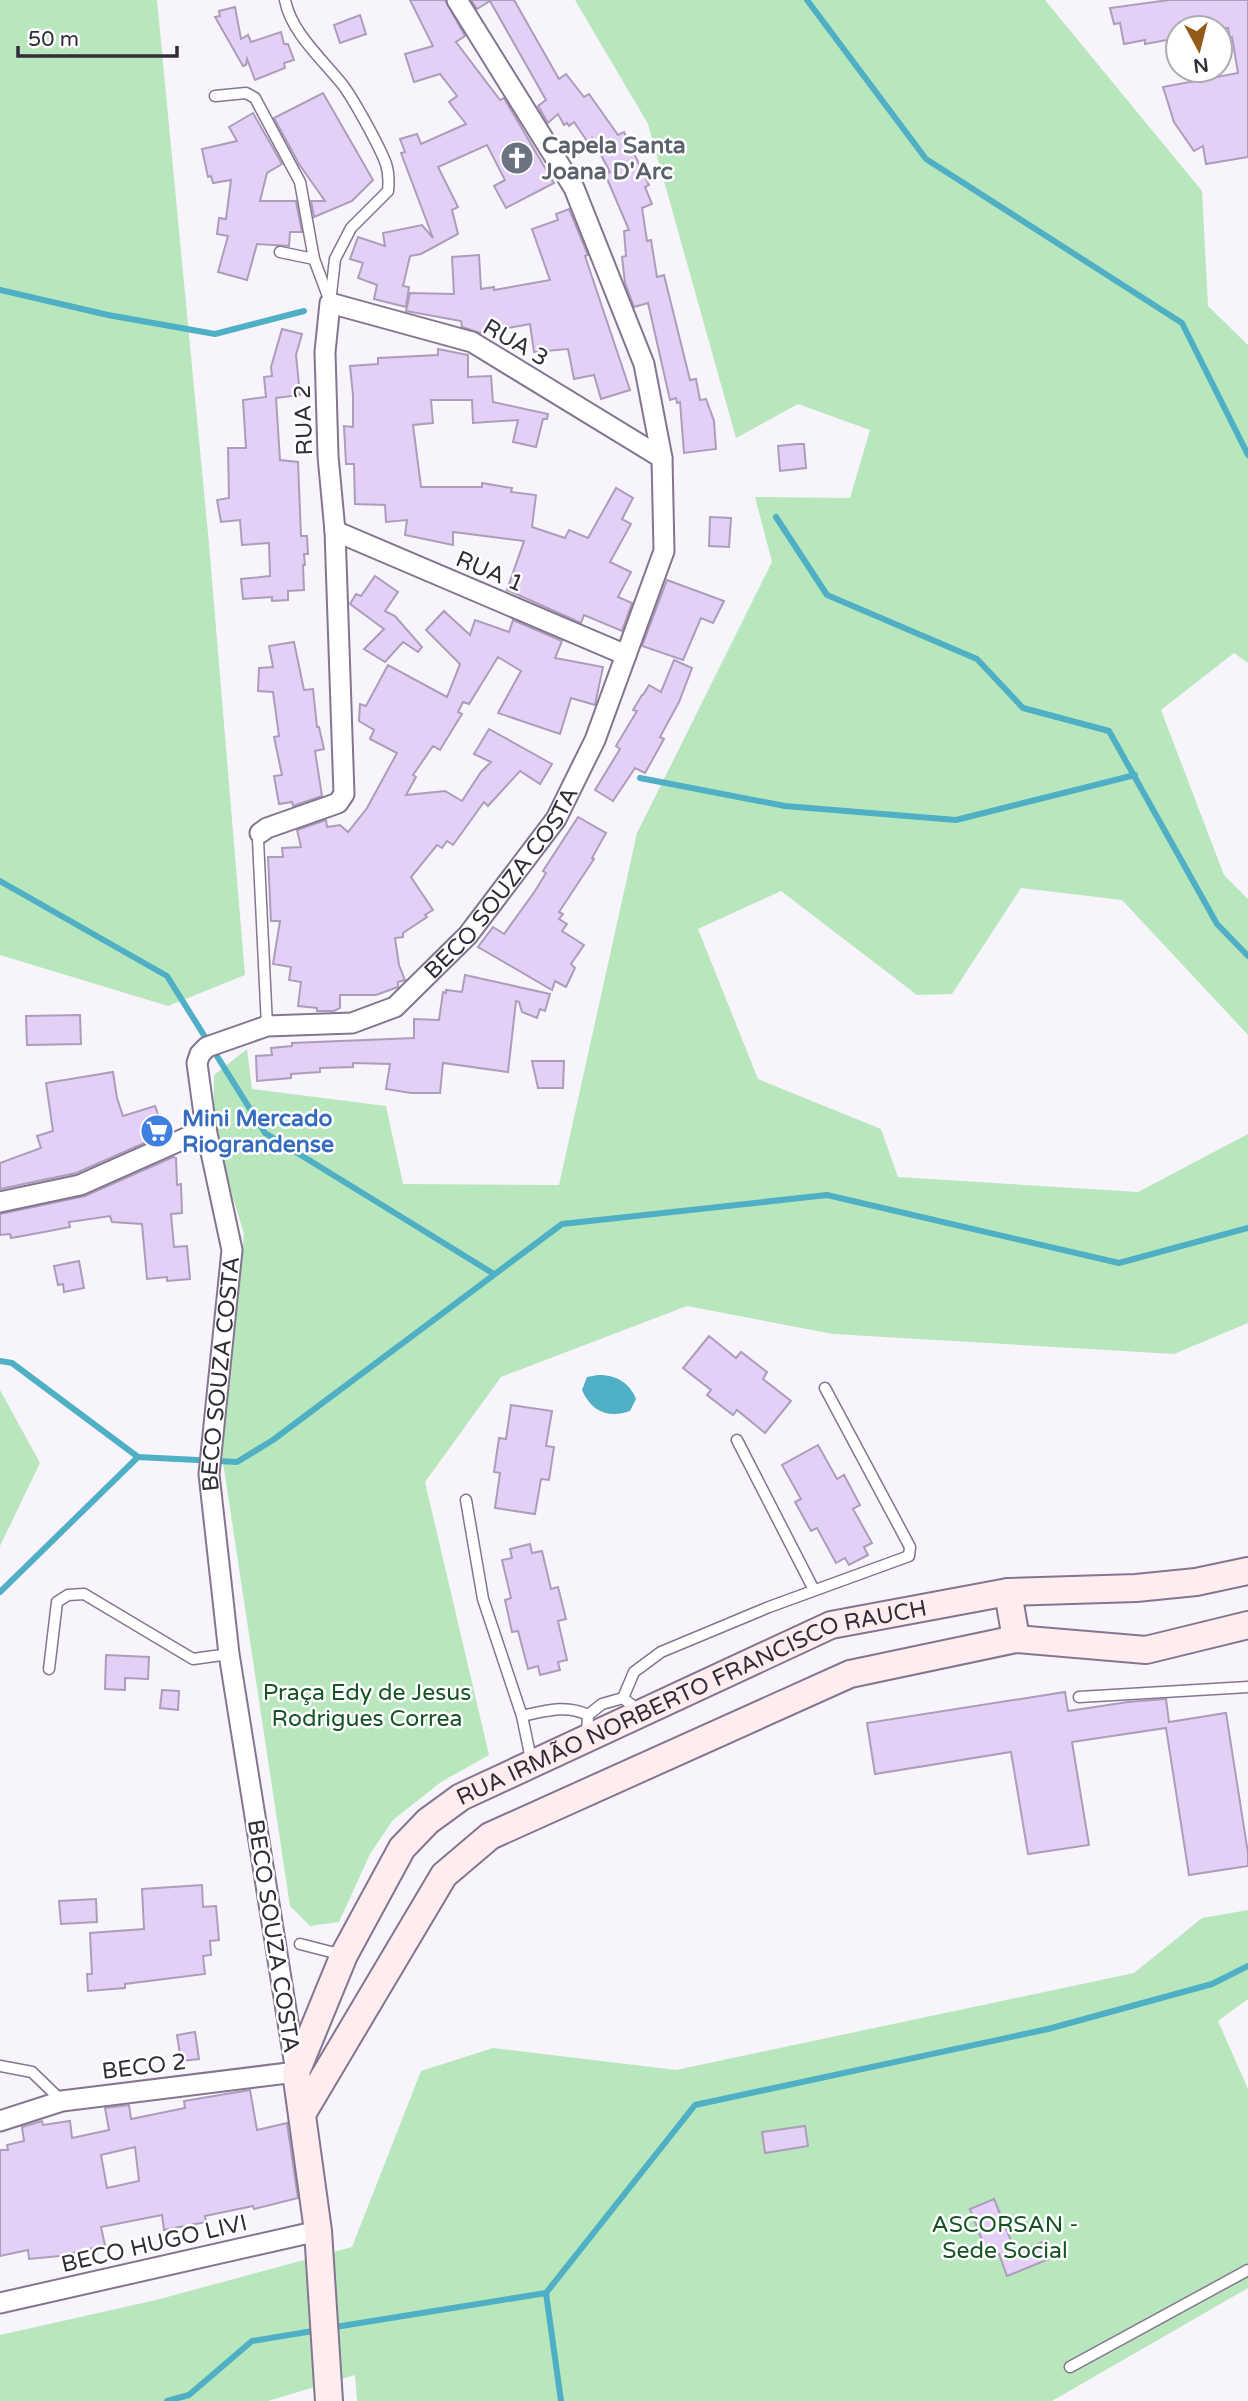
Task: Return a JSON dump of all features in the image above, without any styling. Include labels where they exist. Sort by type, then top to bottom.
[{"type":"street","name":"BECO SOUZA COSTA","points":[[329,2401],[318,2231],[296,2072],[229,1654],[209,1474],[232,1250],[206,1129],[197,1063],[200,1054],[207,1047],[267,1026],[352,1023],[395,1006],[468,935],[556,819],[595,740],[664,551],[662,458],[644,365],[573,188],[457,0]]},
{"type":"street","name":"RUA 3","points":[[330,303],[472,342],[662,458]]},
{"type":"street","name":"RUA 2","points":[[260,833],[267,828],[330,807],[343,798],[335,531],[328,456],[325,352],[330,303]]},
{"type":"street","name":"RUA 1","points":[[335,531],[626,655]]},
{"type":"street","points":[[0,1202],[80,1185],[206,1129]]},
{"type":"street","name":"RUA IRMÃO NORBERTO FRANCISCO RAUCH","points":[[296,2072],[344,1955],[402,1848],[428,1821],[461,1797],[532,1764],[587,1727],[831,1625],[1007,1591],[1136,1588],[1196,1582],[1248,1571]]},
{"type":"street","points":[[1007,1591],[1016,1639]]},
{"type":"street","name":"RUA IRMÃO NORBERTO FRANCISCO RAUCH","points":[[302,2114],[444,1875],[491,1836],[850,1675],[1016,1639],[1146,1650],[1248,1625]]},
{"type":"street","name":"BECO 2","points":[[0,2121],[62,2101],[296,2072]]},
{"type":"street","name":"BECO HUGO LIVI","points":[[0,2303],[318,2231]]},
{"type":"lane","name":"RUA 2","points":[[285,0],[286,9],[300,33],[345,88],[386,163],[389,176],[388,191],[352,228],[335,259],[330,303]]},
{"type":"lane","points":[[215,96],[246,93],[255,98],[300,182],[314,259],[330,303]]},
{"type":"lane","points":[[280,252],[314,259]]},
{"type":"lane","points":[[260,833],[258,840],[267,1026]]},
{"type":"lane","points":[[633,1706],[634,1672],[661,1652],[814,1590],[909,1556],[910,1547],[825,1388]]},
{"type":"lane","points":[[737,1440],[814,1590]]},
{"type":"lane","points":[[466,1500],[484,1599],[522,1716],[532,1764]]},
{"type":"lane","points":[[49,1669],[57,1602],[68,1595],[84,1594],[193,1659],[229,1654]]},
{"type":"lane","points":[[1079,1697],[1248,1687]]},
{"type":"lane","points":[[522,1716],[553,1709],[570,1709],[587,1727]]},
{"type":"lane","points":[[300,1944],[344,1955]]},
{"type":"lane","points":[[0,2066],[32,2071],[62,2101]]},
{"type":"lane","points":[[1070,2367],[1248,2270]]},
{"type":"green space","points":[[0,0],[157,0],[209,544],[245,975],[168,1006],[0,955]]},
{"type":"green space","name":"Praça Edy de Jesus Rodrigues Correa","points":[[575,0],[1045,0],[1202,191],[1208,306],[1248,345],[1248,663],[1234,653],[1161,710],[1224,875],[1248,899],[1248,1035],[1122,900],[1021,888],[952,994],[917,995],[781,891],[698,929],[758,1079],[881,1129],[898,1177],[1138,1192],[1248,1134],[1248,1323],[1174,1354],[833,1334],[687,1306],[501,1377],[425,1482],[489,1755],[441,1782],[393,1820],[370,1854],[339,1922],[310,1926],[290,1906],[221,1449],[244,1234],[213,1132],[214,1075],[247,1049],[252,1089],[386,1106],[403,1184],[559,1185],[637,833],[772,562],[755,497],[850,498],[870,430],[798,404],[736,438],[648,124]]},
{"type":"green space","points":[[0,1390],[40,1463],[0,1546]]},
{"type":"green space","name":"ASCORSAN - Sede Social","points":[[1248,1910],[1248,1999],[1218,2021],[1248,2089],[1248,2288],[1052,2401],[357,2401],[355,2375],[268,2401],[0,2401],[0,2335],[156,2300],[352,2247],[421,2071],[493,2048],[676,2070],[1134,1973],[1202,1918]]},
{"type":"water","points":[[598,1375],[616,1378],[630,1388],[636,1399],[630,1411],[608,1413],[590,1403],[582,1390],[587,1377]]},
{"type":"building","points":[[410,0],[445,0],[465,36],[456,42],[500,100],[504,98],[554,183],[506,208],[494,186],[505,180],[487,145],[438,167],[458,207],[452,210],[458,234],[421,254],[410,256],[403,286],[409,287],[406,307],[374,299],[377,285],[358,278],[363,263],[350,259],[358,237],[385,246],[383,233],[422,225],[433,238],[401,153],[405,152],[400,139],[417,134],[421,144],[466,124],[449,102],[457,96],[440,74],[414,82],[405,54],[433,46]]},
{"type":"building","points":[[471,0],[514,0],[559,79],[566,74],[584,97],[589,94],[618,135],[624,132],[649,185],[645,187],[652,204],[642,208],[647,241],[651,240],[657,277],[664,275],[690,380],[696,379],[700,400],[706,399],[714,421],[716,449],[684,453],[680,402],[677,403],[676,398],[670,400],[648,303],[634,307],[625,283],[622,257],[626,256],[624,231],[629,230],[605,174],[610,172],[592,138],[587,141],[574,122],[569,126],[567,123],[564,125],[558,114],[548,123],[538,106],[546,100],[490,1],[477,9]]},
{"type":"building","points":[[1169,0],[1248,0],[1248,157],[1206,164],[1203,146],[1194,151],[1174,122],[1163,87],[1179,84],[1234,84],[1234,74],[1238,73],[1234,49],[1234,14],[1164,14],[1164,41],[1145,44],[1145,40],[1124,44],[1120,23],[1114,24],[1110,8]]},
{"type":"building","points":[[235,7],[241,39],[248,35],[251,42],[281,32],[284,44],[288,44],[294,60],[284,63],[285,68],[255,80],[247,59],[246,65],[243,66],[215,17],[220,16],[219,11]]},
{"type":"building","points":[[360,15],[366,34],[340,43],[334,25]]},
{"type":"building","points":[[323,93],[373,180],[352,201],[314,217],[311,201],[325,201],[299,164],[274,118]]},
{"type":"building","points":[[253,113],[282,164],[267,173],[260,201],[296,201],[302,232],[290,232],[289,246],[257,244],[247,280],[218,272],[228,236],[217,234],[219,218],[226,219],[231,180],[213,183],[211,176],[208,177],[202,149],[237,141],[229,127]]},
{"type":"building","points":[[569,209],[588,255],[585,256],[630,390],[601,399],[594,375],[574,379],[568,349],[534,352],[530,324],[480,333],[462,327],[461,321],[406,311],[410,293],[454,294],[452,257],[479,255],[481,289],[494,287],[494,290],[550,280],[532,229],[558,220],[556,214]]},
{"type":"building","points":[[282,329],[302,334],[296,355],[300,395],[276,398],[280,460],[298,462],[301,536],[307,536],[308,554],[304,554],[304,590],[288,591],[288,600],[272,601],[272,597],[243,599],[241,579],[270,576],[269,543],[242,545],[240,520],[221,522],[217,500],[229,498],[228,448],[246,448],[243,400],[266,397],[264,377],[272,376],[271,367]]},
{"type":"building","points":[[438,349],[468,355],[468,377],[491,376],[493,402],[548,414],[547,419],[543,419],[536,447],[513,442],[518,420],[473,423],[472,400],[431,400],[433,423],[413,425],[421,487],[482,487],[482,483],[512,488],[511,492],[536,495],[532,527],[565,538],[569,530],[588,538],[616,488],[633,498],[622,519],[631,524],[610,562],[631,572],[618,597],[632,603],[622,631],[584,615],[581,623],[507,590],[524,541],[453,532],[453,545],[405,535],[407,520],[386,522],[385,505],[355,504],[354,464],[346,464],[344,426],[353,427],[350,366],[378,364],[378,358],[438,355]]},
{"type":"building","points":[[804,444],[806,468],[780,471],[778,446]]},
{"type":"building","points":[[710,517],[731,518],[729,547],[709,546]]},
{"type":"building","points":[[375,576],[398,592],[385,611],[395,616],[422,647],[418,652],[403,642],[385,662],[364,649],[384,629],[350,604],[356,594],[361,596]]},
{"type":"building","points":[[667,580],[724,601],[713,623],[701,618],[683,660],[642,646]]},
{"type":"building","points":[[444,611],[470,635],[475,620],[509,632],[513,620],[562,641],[555,658],[603,667],[595,705],[571,698],[560,734],[498,713],[521,671],[498,657],[469,704],[463,702],[458,712],[462,714],[440,750],[433,746],[413,775],[416,777],[406,795],[445,791],[462,801],[491,762],[474,754],[489,729],[552,764],[540,784],[520,771],[488,806],[484,802],[453,845],[447,841],[442,848],[437,845],[411,877],[433,910],[403,933],[403,937],[395,938],[399,965],[405,980],[398,982],[398,987],[376,995],[340,995],[340,1008],[334,1011],[317,1011],[317,1008],[298,1006],[301,982],[289,980],[291,967],[273,964],[280,921],[271,921],[268,857],[283,857],[282,848],[301,847],[297,830],[326,820],[327,827],[340,825],[348,832],[367,808],[397,753],[370,739],[374,730],[359,721],[360,704],[366,706],[388,665],[447,697],[460,664],[426,630]]},
{"type":"building","points":[[294,642],[304,690],[313,689],[317,727],[324,749],[315,751],[322,796],[293,806],[292,802],[279,804],[274,776],[282,775],[274,737],[279,736],[273,692],[258,691],[259,668],[273,667],[269,646]]},
{"type":"building","points":[[674,660],[692,668],[679,702],[660,737],[664,739],[645,773],[635,768],[613,801],[595,790],[620,749],[616,746],[637,711],[633,710],[642,695],[649,685],[661,692]]},
{"type":"building","points":[[578,817],[606,833],[592,858],[594,859],[559,912],[563,914],[559,919],[567,924],[562,931],[584,945],[571,964],[575,968],[566,987],[555,981],[552,990],[478,947],[493,927],[504,934],[535,891],[546,873],[543,871]]},
{"type":"building","points":[[465,975],[550,994],[545,1011],[540,1009],[537,1018],[522,1012],[519,1002],[516,1001],[508,1072],[443,1063],[440,1093],[411,1093],[386,1089],[390,1064],[353,1063],[353,1067],[320,1068],[320,1072],[291,1074],[291,1078],[257,1081],[256,1056],[272,1055],[271,1048],[292,1046],[292,1043],[414,1038],[414,1019],[439,1020],[443,992],[462,992]]},
{"type":"building","points":[[80,1015],[81,1044],[27,1045],[26,1016]]},
{"type":"building","points":[[532,1061],[564,1061],[563,1088],[538,1088]]},
{"type":"building","points":[[113,1072],[123,1116],[155,1106],[165,1134],[76,1173],[0,1189],[0,1163],[41,1148],[37,1136],[53,1131],[46,1083]]},
{"type":"building","points":[[176,1158],[177,1185],[181,1184],[182,1213],[171,1214],[174,1247],[187,1246],[190,1279],[147,1279],[142,1224],[112,1222],[110,1216],[69,1222],[70,1227],[11,1238],[10,1234],[0,1235],[0,1214],[85,1196]]},
{"type":"building","points":[[79,1261],[84,1288],[64,1292],[63,1284],[58,1285],[54,1266]]},
{"type":"building","points":[[709,1336],[736,1358],[741,1352],[767,1372],[763,1379],[791,1401],[765,1433],[737,1410],[733,1415],[707,1395],[711,1390],[683,1368]]},
{"type":"building","points":[[511,1405],[552,1411],[546,1446],[554,1447],[549,1480],[541,1479],[535,1514],[495,1508],[500,1473],[494,1472],[499,1438],[506,1439]]},
{"type":"building","points":[[818,1445],[837,1479],[844,1475],[860,1505],[853,1509],[872,1543],[864,1547],[868,1555],[849,1565],[845,1558],[836,1563],[817,1528],[811,1531],[795,1502],[801,1499],[782,1465]]},
{"type":"building","points":[[530,1544],[532,1553],[542,1551],[551,1589],[558,1587],[566,1619],[558,1621],[567,1660],[558,1662],[560,1670],[540,1675],[538,1666],[528,1669],[518,1631],[512,1632],[505,1600],[511,1598],[502,1560],[512,1558],[510,1549]]},
{"type":"building","points":[[106,1655],[149,1657],[148,1679],[125,1678],[125,1690],[105,1689]]},
{"type":"building","points":[[162,1690],[179,1691],[178,1710],[160,1708]]},
{"type":"building","points":[[1065,1692],[1068,1711],[1166,1699],[1169,1722],[1226,1713],[1248,1866],[1189,1875],[1166,1728],[1072,1742],[1089,1845],[1028,1854],[1011,1752],[875,1774],[867,1723]]},
{"type":"building","points":[[202,1885],[203,1907],[216,1906],[219,1940],[210,1941],[211,1955],[203,1956],[205,1974],[125,1984],[125,1988],[88,1991],[87,1974],[92,1974],[90,1933],[144,1929],[142,1889]]},
{"type":"building","points":[[96,1899],[97,1922],[61,1924],[59,1901]]},
{"type":"building","points":[[195,2032],[199,2059],[181,2061],[177,2035]]},
{"type":"building","points":[[250,2090],[257,2130],[287,2123],[298,2198],[254,2209],[253,2206],[205,2216],[206,2222],[164,2230],[162,2215],[101,2227],[105,2245],[60,2256],[29,2259],[28,2250],[0,2256],[0,2150],[8,2150],[7,2145],[24,2141],[22,2127],[42,2121],[43,2125],[70,2121],[72,2138],[109,2130],[105,2108],[129,2105],[131,2119],[185,2108],[184,2101]],"holes":[[[135,2147],[139,2181],[107,2188],[101,2155]]]},
{"type":"building","points":[[805,2126],[808,2146],[765,2153],[762,2132]]},
{"type":"building","points":[[994,2199],[1016,2253],[1047,2240],[1054,2257],[1007,2276],[999,2254],[989,2258],[970,2209]]},
{"type":"waterway","points":[[807,0],[926,159],[1182,323],[1248,455]]},
{"type":"waterway","points":[[0,290],[108,315],[215,334],[304,311]]},
{"type":"waterway","points":[[776,517],[827,595],[977,659],[1023,708],[1109,731],[1217,924],[1248,956]]},
{"type":"waterway","points":[[640,778],[785,806],[956,820],[1135,775]]},
{"type":"waterway","points":[[0,881],[167,976],[265,1133],[494,1274]]},
{"type":"waterway","points":[[0,1361],[12,1363],[138,1457],[237,1462],[273,1440],[562,1224],[827,1195],[1119,1263],[1248,1228]]},
{"type":"waterway","points":[[0,1592],[138,1457]]},
{"type":"waterway","points":[[329,2328],[546,2293],[695,2105],[1048,2029],[1212,1984],[1248,1966]]},
{"type":"waterway","points":[[546,2293],[561,2401]]},
{"type":"waterway","points":[[167,2401],[189,2395],[252,2341],[319,2330]]},
{"type":"place","name":"Capela Santa Joana D'Arc","points":[[517,158]]},
{"type":"place","name":"Mini Mercado Riograndense","points":[[157,1131]]}]
